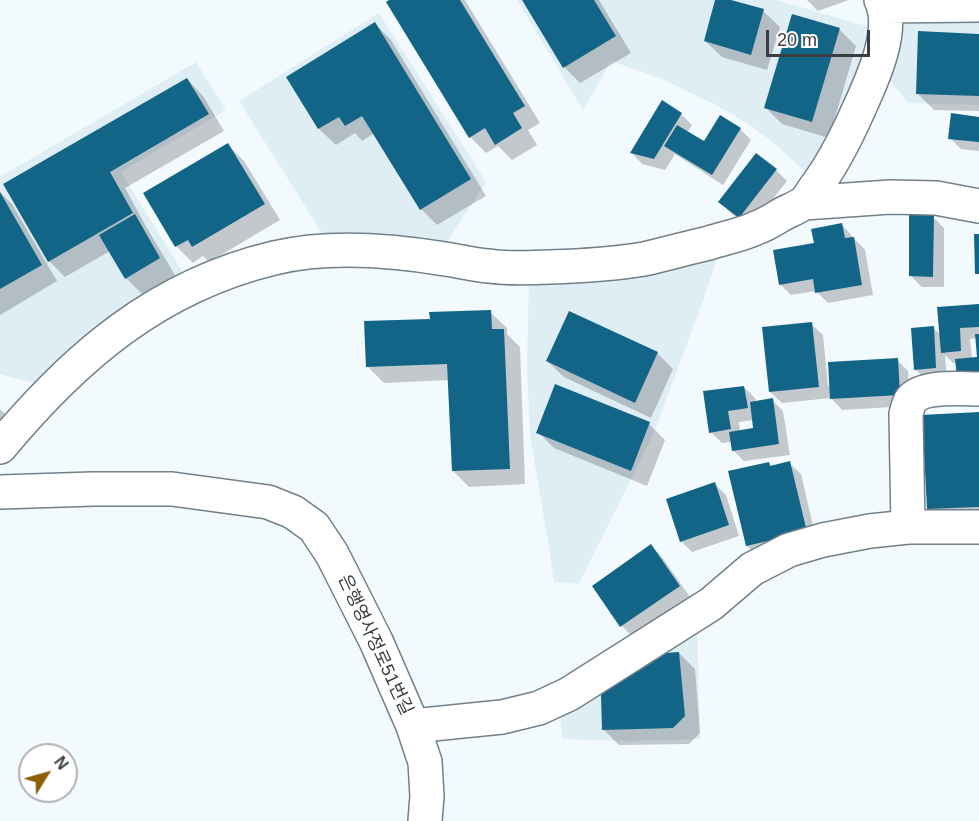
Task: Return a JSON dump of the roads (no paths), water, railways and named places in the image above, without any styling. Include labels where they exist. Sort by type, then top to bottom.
[{"type":"lane","points":[[804,203],[843,145],[868,90],[881,54],[886,31],[883,3],[979,5]]},
{"type":"lane","points":[[0,447],[52,387],[123,327],[167,299],[213,276],[274,258],[313,251],[364,251],[409,254],[489,267],[522,268],[604,264],[643,259],[747,232],[804,203],[902,197],[936,198],[979,206]]},
{"type":"lane","points":[[908,527],[906,414],[911,399],[922,392],[939,389],[979,389]]},
{"type":"lane","name":"은행영사정로51번길","points":[[0,492],[172,489],[268,502],[293,512],[314,526],[332,554],[376,641],[413,726],[502,717],[539,708],[569,694],[711,604],[752,569],[789,550],[870,531],[908,527],[979,528]]},
{"type":"lane","points":[[413,726],[425,762],[428,796],[425,821]]}]
